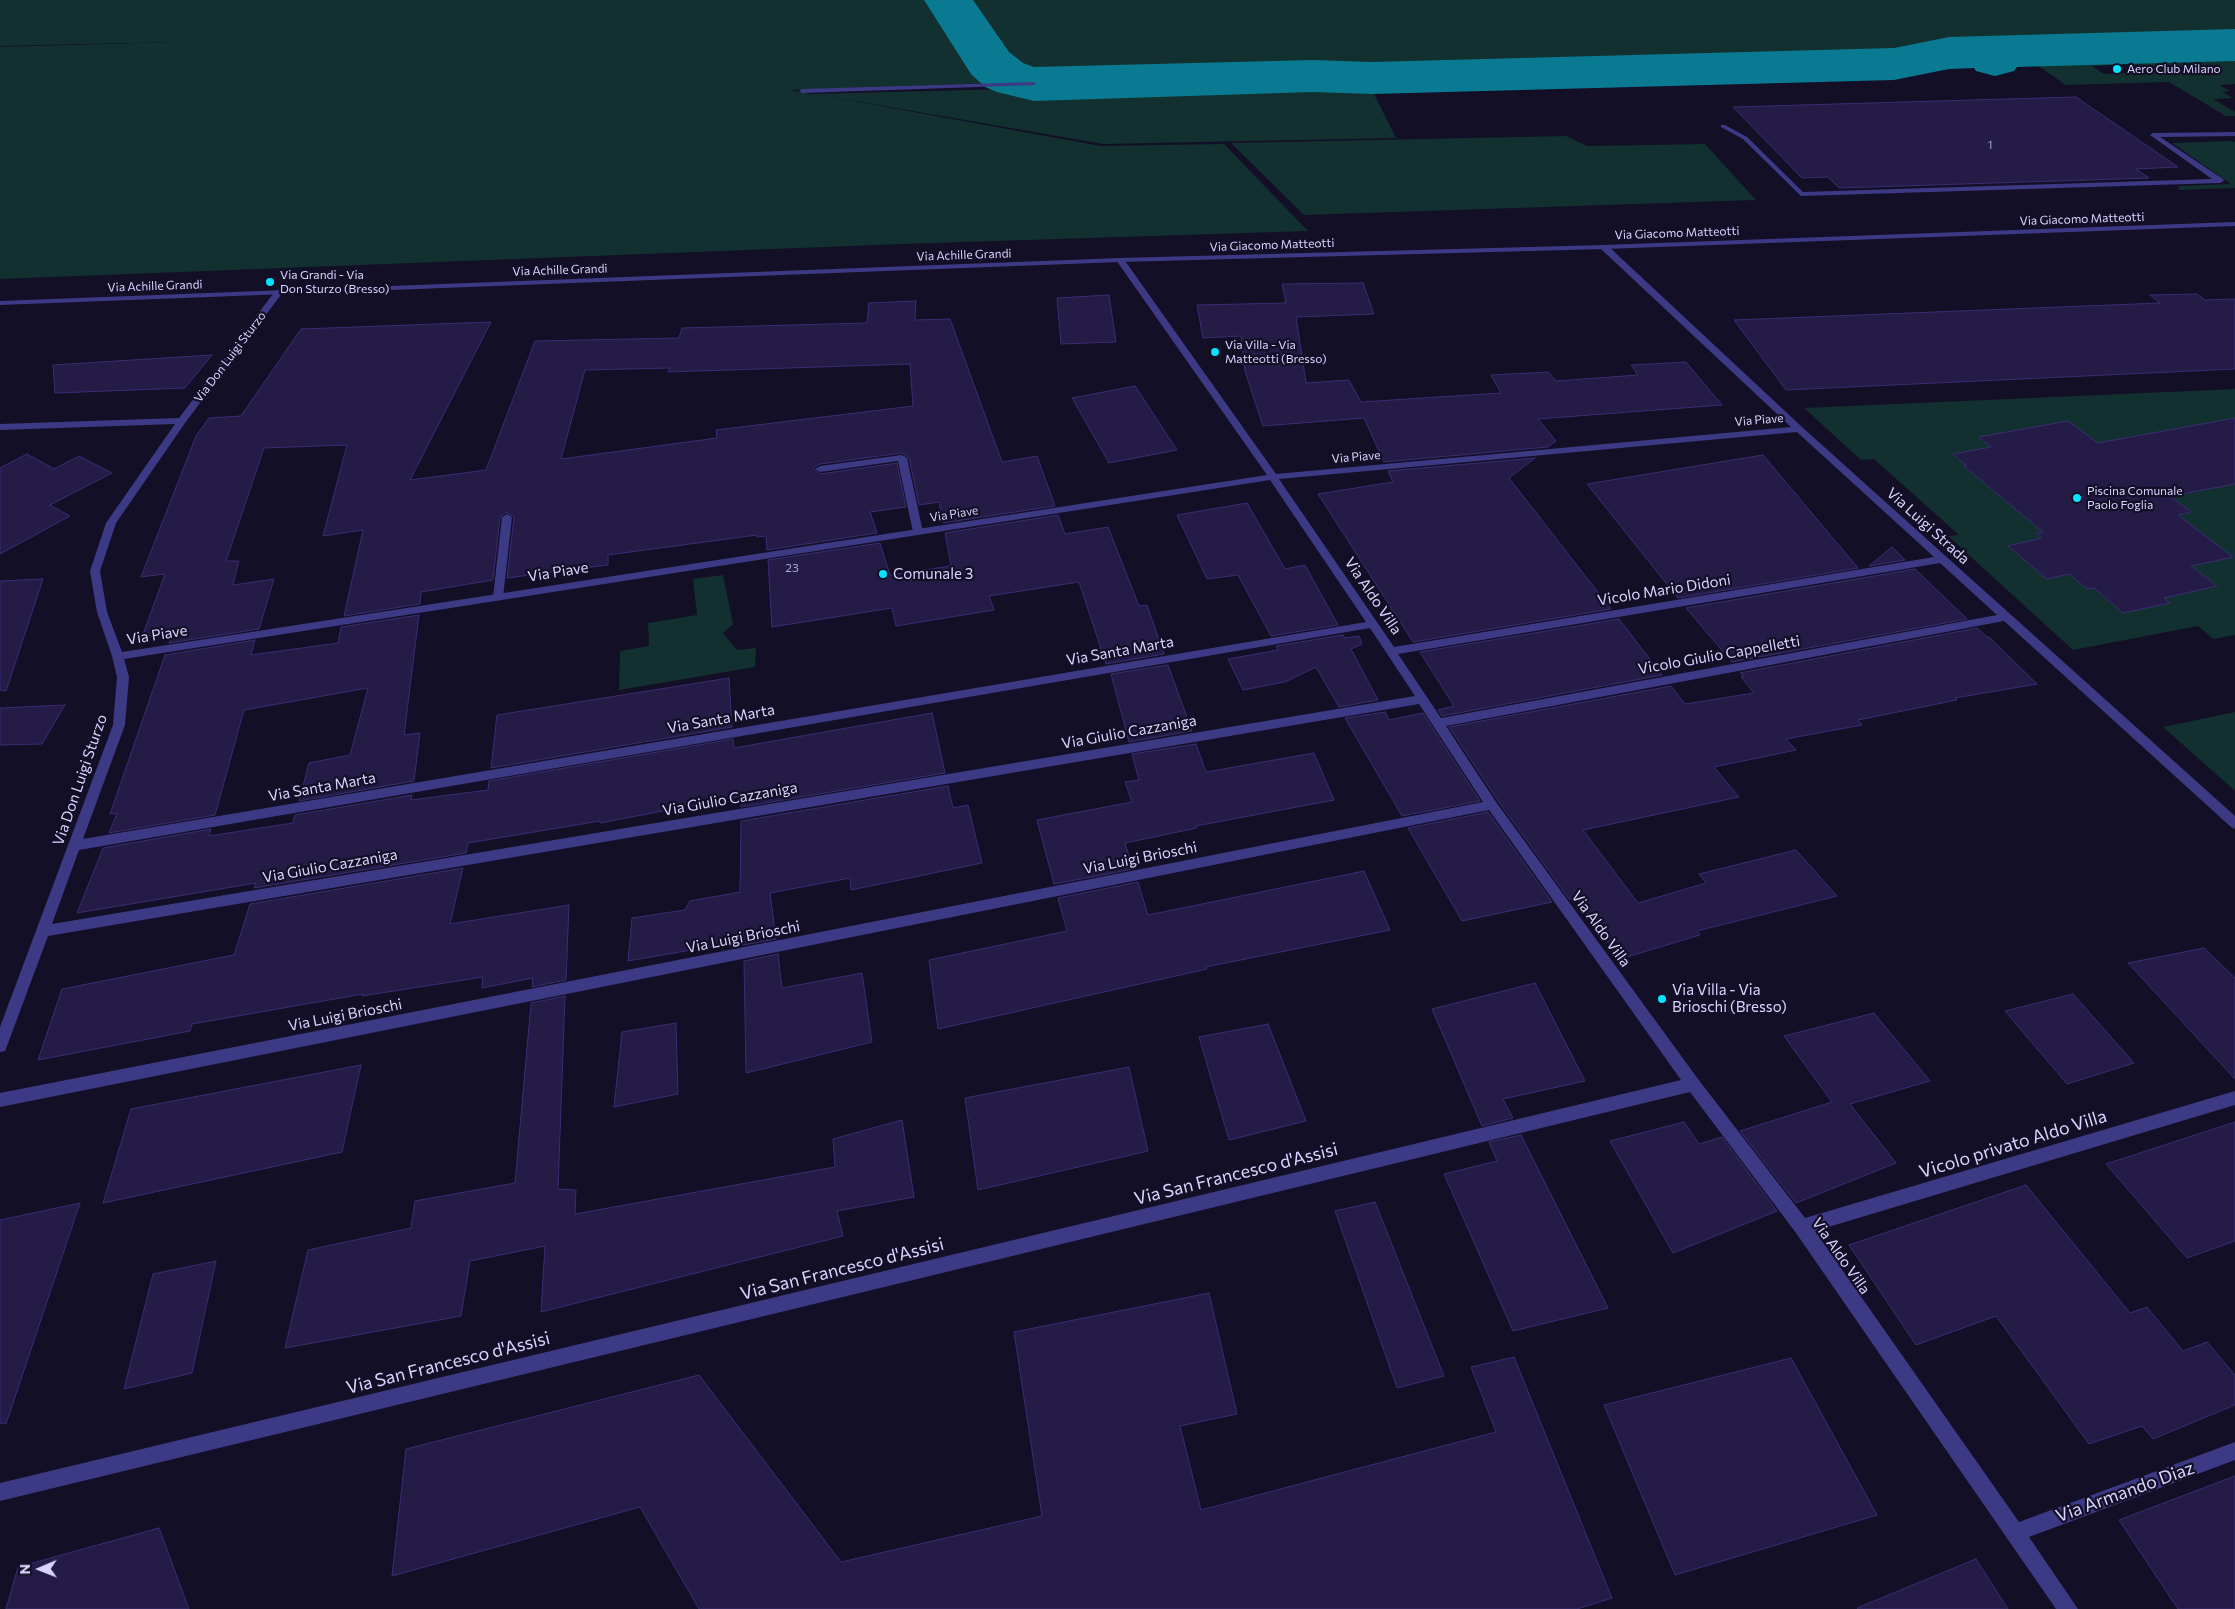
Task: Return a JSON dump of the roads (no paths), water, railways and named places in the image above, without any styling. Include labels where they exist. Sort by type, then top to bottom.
[{"type":"street","points":[[802,91],[1034,84]]},
{"type":"street","points":[[1723,126],[1745,138],[1801,194],[2220,181],[2153,135],[2235,134]]},
{"type":"street","name":"Via Giacomo Matteotti","points":[[1120,260],[1604,247],[2235,224]]},
{"type":"street","name":"Via Luigi Strada","points":[[1604,247],[1799,429],[2235,824]]},
{"type":"street","name":"Via Achille Grandi","points":[[0,303],[1120,260]]},
{"type":"street","name":"Via Aldo Villa","points":[[1120,260],[1273,477],[1373,624],[1492,805],[1693,1084],[1802,1227],[2068,1609]]},
{"type":"street","name":"Via Don Luigi Sturzo","points":[[0,1046],[119,725],[123,677],[118,656],[102,612],[94,571],[111,523],[182,421],[279,292]]},
{"type":"street","points":[[0,427],[182,421]]},
{"type":"street","name":"Via Piave","points":[[118,656],[1273,477],[1799,429]]},
{"type":"street","name":"Via Piave","points":[[820,469],[902,458],[918,532]]},
{"type":"street","points":[[498,597],[507,517]]},
{"type":"street","name":"Vicolo Mario Didoni","points":[[1391,651],[1943,558]]},
{"type":"street","name":"Vicolo Giulio Cappelletti","points":[[1438,723],[2006,617]]},
{"type":"street","name":"Via Santa Marta","points":[[74,846],[1373,624]]},
{"type":"street","name":"Via Giulio Cazzaniga","points":[[42,931],[1422,699]]},
{"type":"street","name":"Via Luigi Brioschi","points":[[0,1100],[1492,805]]},
{"type":"street","name":"Via San Francesco d'Assisi","points":[[0,1492],[1693,1084]]},
{"type":"street","name":"Vicolo privato Aldo Villa","points":[[1802,1227],[2235,1098]]},
{"type":"street","name":"Via Armando Diaz","points":[[2015,1533],[2235,1451]]},
{"type":"place","name":"Aero Club Milano","points":[[2117,69]]},
{"type":"place","name":"Via Grandi - Via Don Sturzo (Bresso)","points":[[270,282]]},
{"type":"place","name":"Via Villa - Via Matteotti (Bresso)","points":[[1215,352]]},
{"type":"place","name":"Piscina Comunale Paolo Foglia","points":[[2077,498]]},
{"type":"place","name":"Comunale 3","points":[[883,574]]},
{"type":"place","name":"Via Villa - Via Brioschi (Bresso)","points":[[1662,999]]}]
